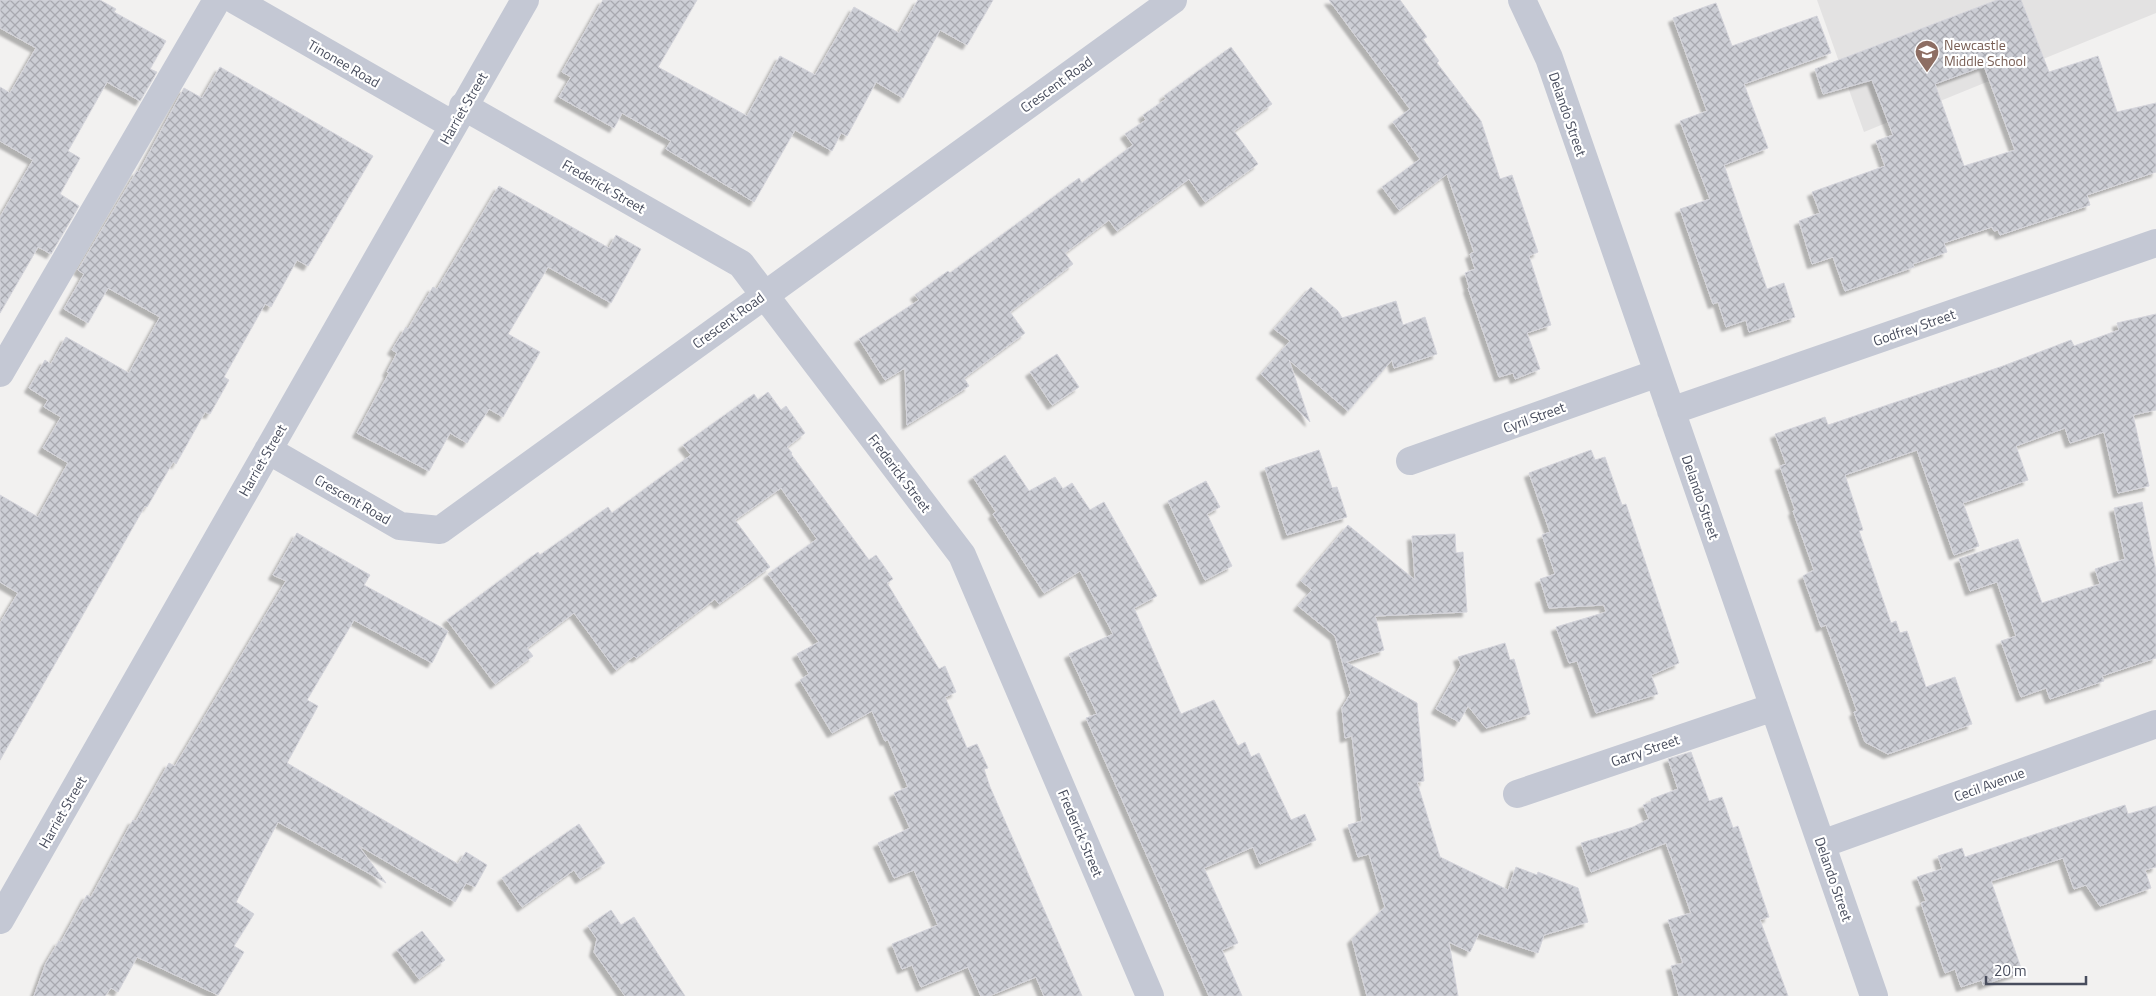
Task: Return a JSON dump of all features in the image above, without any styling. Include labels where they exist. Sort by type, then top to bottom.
[{"type":"street","points":[[0,373],[217,0]]},
{"type":"street","name":"Tinonee Road","points":[[235,0],[458,116]]},
{"type":"street","name":"Harriet Street","points":[[0,920],[525,0]]},
{"type":"street","name":"Crescent Road","points":[[268,450],[400,526],[440,530],[1173,0]]},
{"type":"street","name":"Delando Street","points":[[1522,0],[1549,58],[1874,996]]},
{"type":"street","name":"Frederick Street","points":[[458,116],[741,264],[962,555],[1150,996]]},
{"type":"street","name":"Godfrey Street","points":[[1671,411],[2156,243]]},
{"type":"street","name":"Cyril Street","points":[[1410,462],[1658,373]]},
{"type":"street","name":"Garry Street","points":[[1517,794],[1774,706]]},
{"type":"street","name":"Cecil Avenue","points":[[1822,844],[2156,724]]},
{"type":"shaded area","name":"Newcastle Middle School","points":[[1817,0],[2156,0],[2156,13],[1864,132]]},
{"type":"building","points":[[0,0],[100,0],[116,9],[114,12],[166,41],[150,69],[157,72],[140,101],[107,82],[68,151],[80,158],[60,194],[79,206],[51,254],[38,247],[0,313],[0,217],[33,160],[0,141],[0,87],[10,93],[36,48],[0,28]]},
{"type":"building","points":[[603,0],[697,0],[658,67],[747,116],[780,56],[815,75],[854,7],[899,33],[918,0],[993,0],[967,45],[940,30],[903,98],[876,82],[847,136],[841,133],[832,151],[795,130],[754,202],[666,149],[671,141],[622,113],[614,128],[559,97],[571,77],[562,72]]},
{"type":"building","points":[[1329,0],[1400,0],[1427,37],[1423,39],[1439,61],[1437,63],[1481,121],[1500,179],[1512,175],[1538,252],[1529,256],[1551,325],[1527,333],[1540,369],[1515,379],[1513,373],[1499,377],[1468,288],[1465,273],[1475,269],[1470,254],[1474,252],[1447,174],[1399,210],[1382,187],[1420,159],[1393,122],[1410,109]]},
{"type":"building","points":[[1997,0],[2021,0],[2049,72],[2098,56],[2117,112],[2156,103],[2156,172],[2087,195],[2090,205],[2000,235],[1998,230],[1994,231],[1992,227],[1944,243],[1947,252],[1913,264],[1914,267],[1845,291],[1833,257],[1812,264],[1799,221],[1820,213],[1812,192],[1885,166],[1876,141],[1893,135],[1872,80],[1823,94],[1815,69]],"holes":[[[1984,66],[2015,150],[1964,166],[1935,84]]]},
{"type":"building","points":[[1716,3],[1732,46],[1817,16],[1831,53],[1744,84],[1768,148],[1724,165],[1767,289],[1784,283],[1795,317],[1749,332],[1746,320],[1726,327],[1718,302],[1713,304],[1680,209],[1710,199],[1680,121],[1707,111],[1673,18]]},
{"type":"building","points":[[1231,47],[1272,104],[1234,131],[1258,164],[1205,202],[1189,179],[1117,231],[1109,220],[1065,253],[1073,264],[1010,312],[1025,333],[964,378],[969,386],[907,425],[905,368],[885,380],[859,339],[919,300],[915,295],[948,271],[950,273],[1079,178],[1082,183],[1133,145],[1125,134],[1146,120],[1143,115],[1166,99],[1164,96]]},
{"type":"building","points":[[220,67],[373,156],[308,266],[297,260],[271,307],[265,304],[224,377],[229,380],[210,414],[205,412],[176,464],[173,462],[147,507],[145,506],[0,760],[0,623],[18,593],[0,582],[0,495],[38,517],[68,463],[43,448],[61,417],[44,407],[48,400],[29,388],[45,360],[51,364],[66,337],[129,373],[160,317],[108,288],[88,323],[64,309],[84,274],[78,270],[137,171],[139,172],[184,88],[202,98]]},
{"type":"building","points":[[499,186],[609,248],[616,235],[641,249],[611,303],[548,267],[508,334],[540,352],[503,417],[489,409],[467,443],[450,433],[429,471],[357,433],[389,373],[387,372],[397,353],[392,350],[406,327],[408,329],[433,287],[437,289]]},
{"type":"building","points":[[1311,287],[1338,311],[1342,318],[1396,301],[1403,325],[1425,317],[1437,354],[1394,368],[1392,360],[1348,411],[1289,360],[1310,422],[1261,374],[1290,341],[1274,329]]},
{"type":"building","points":[[2156,314],[2156,410],[2133,415],[2149,486],[2118,493],[2104,432],[2070,443],[2065,428],[2016,446],[2028,480],[1963,503],[1979,546],[1954,555],[1917,450],[1845,475],[1863,530],[1859,531],[1891,623],[1896,621],[1900,633],[1907,631],[1926,687],[1955,677],[1972,724],[1888,754],[1865,742],[1854,712],[1857,711],[1826,625],[1821,627],[1803,576],[1814,570],[1793,511],[1795,510],[1780,466],[1786,464],[1775,434],[1825,417],[1828,425],[2003,366],[2071,340],[2074,346],[2119,330],[2117,323]]},
{"type":"building","points":[[1057,354],[1079,387],[1052,405],[1030,372]]},
{"type":"building","points":[[768,392],[781,410],[786,406],[805,433],[787,447],[791,454],[869,560],[876,555],[893,579],[887,583],[939,669],[945,666],[956,692],[945,697],[967,748],[977,744],[988,768],[984,769],[990,787],[1082,996],[1044,996],[1036,977],[989,996],[981,996],[968,967],[921,987],[912,965],[902,969],[892,944],[938,925],[914,870],[894,878],[878,843],[910,828],[894,793],[908,787],[888,740],[885,741],[872,711],[832,733],[800,680],[809,674],[797,654],[819,642],[768,574],[817,539],[781,488],[735,520],[770,567],[719,604],[715,599],[636,658],[634,656],[616,670],[574,613],[527,648],[533,656],[495,684],[447,620],[538,552],[540,555],[608,507],[612,513],[691,455],[683,445],[754,394],[758,400]]},
{"type":"building","points":[[1319,450],[1332,488],[1337,487],[1347,517],[1287,535],[1265,468]]},
{"type":"building","points":[[1591,450],[1595,460],[1605,457],[1622,505],[1626,504],[1679,663],[1651,675],[1658,694],[1596,713],[1577,661],[1569,663],[1556,627],[1606,612],[1604,605],[1549,608],[1540,579],[1555,574],[1542,535],[1550,532],[1529,473]]},
{"type":"building","points":[[1005,455],[1029,491],[1055,477],[1063,489],[1072,483],[1090,510],[1104,502],[1157,596],[1134,608],[1181,714],[1214,700],[1238,746],[1245,742],[1251,757],[1259,753],[1291,820],[1305,814],[1316,840],[1260,864],[1253,847],[1204,868],[1238,943],[1222,950],[1242,996],[1209,996],[1086,718],[1097,714],[1069,654],[1113,634],[1080,571],[1044,593],[993,514],[996,512],[973,477]]},
{"type":"building","points":[[1206,481],[1220,507],[1207,514],[1232,566],[1205,580],[1168,501]]},
{"type":"building","points":[[2142,502],[2156,571],[2156,658],[2102,676],[2104,681],[2050,699],[2046,688],[2021,697],[2001,641],[2016,636],[1997,582],[1970,591],[1959,559],[2018,539],[2042,603],[2100,584],[2095,569],[2125,559],[2114,508]]},
{"type":"building","points":[[1348,525],[1415,580],[1412,536],[1455,534],[1456,553],[1463,552],[1467,612],[1375,616],[1384,650],[1346,662],[1417,703],[1424,781],[1417,782],[1440,857],[1508,890],[1516,867],[1537,875],[1538,872],[1578,888],[1588,922],[1544,935],[1538,953],[1479,933],[1470,952],[1449,942],[1458,996],[1367,996],[1352,939],[1385,907],[1369,854],[1358,857],[1348,825],[1362,821],[1352,736],[1345,738],[1342,708],[1351,693],[1335,636],[1298,606],[1312,590],[1301,581]]},
{"type":"building","points":[[297,533],[370,575],[364,585],[448,631],[432,663],[354,620],[307,700],[318,706],[287,763],[458,864],[466,852],[487,865],[475,887],[466,883],[455,902],[358,845],[386,883],[278,822],[236,902],[254,914],[234,946],[244,952],[218,995],[137,957],[118,992],[111,988],[105,996],[34,996],[46,963],[59,941],[61,942],[87,895],[91,897],[133,820],[136,821],[169,763],[175,766],[286,581],[273,575]]},
{"type":"building","points":[[1505,643],[1510,660],[1514,659],[1530,714],[1486,728],[1468,706],[1459,722],[1436,709],[1461,665],[1458,657]]},
{"type":"building","points":[[1691,752],[1709,801],[1722,797],[1733,828],[1738,826],[1769,917],[1760,920],[1788,996],[1679,996],[1671,966],[1683,963],[1668,920],[1691,913],[1666,843],[1591,872],[1581,843],[1633,827],[1649,819],[1643,805],[1651,802],[1651,799],[1678,789],[1668,759]]},
{"type":"building","points":[[2125,805],[2128,814],[2156,806],[2156,867],[2145,870],[2151,888],[2100,906],[2086,885],[2074,889],[2063,858],[1991,881],[2022,971],[1983,985],[1982,980],[1961,987],[1955,969],[1945,973],[1921,903],[1926,901],[1917,877],[1942,869],[1938,856],[1962,848],[1965,857]]},
{"type":"building","points":[[579,824],[605,863],[580,879],[574,870],[522,907],[502,878]]},
{"type":"building","points":[[611,910],[621,925],[634,917],[685,996],[625,996],[594,952],[597,939],[588,926]]},
{"type":"building","points":[[422,931],[445,960],[419,979],[397,950]]},
{"type":"place","name":"Newcastle Middle School","points":[[1927,73]]}]
